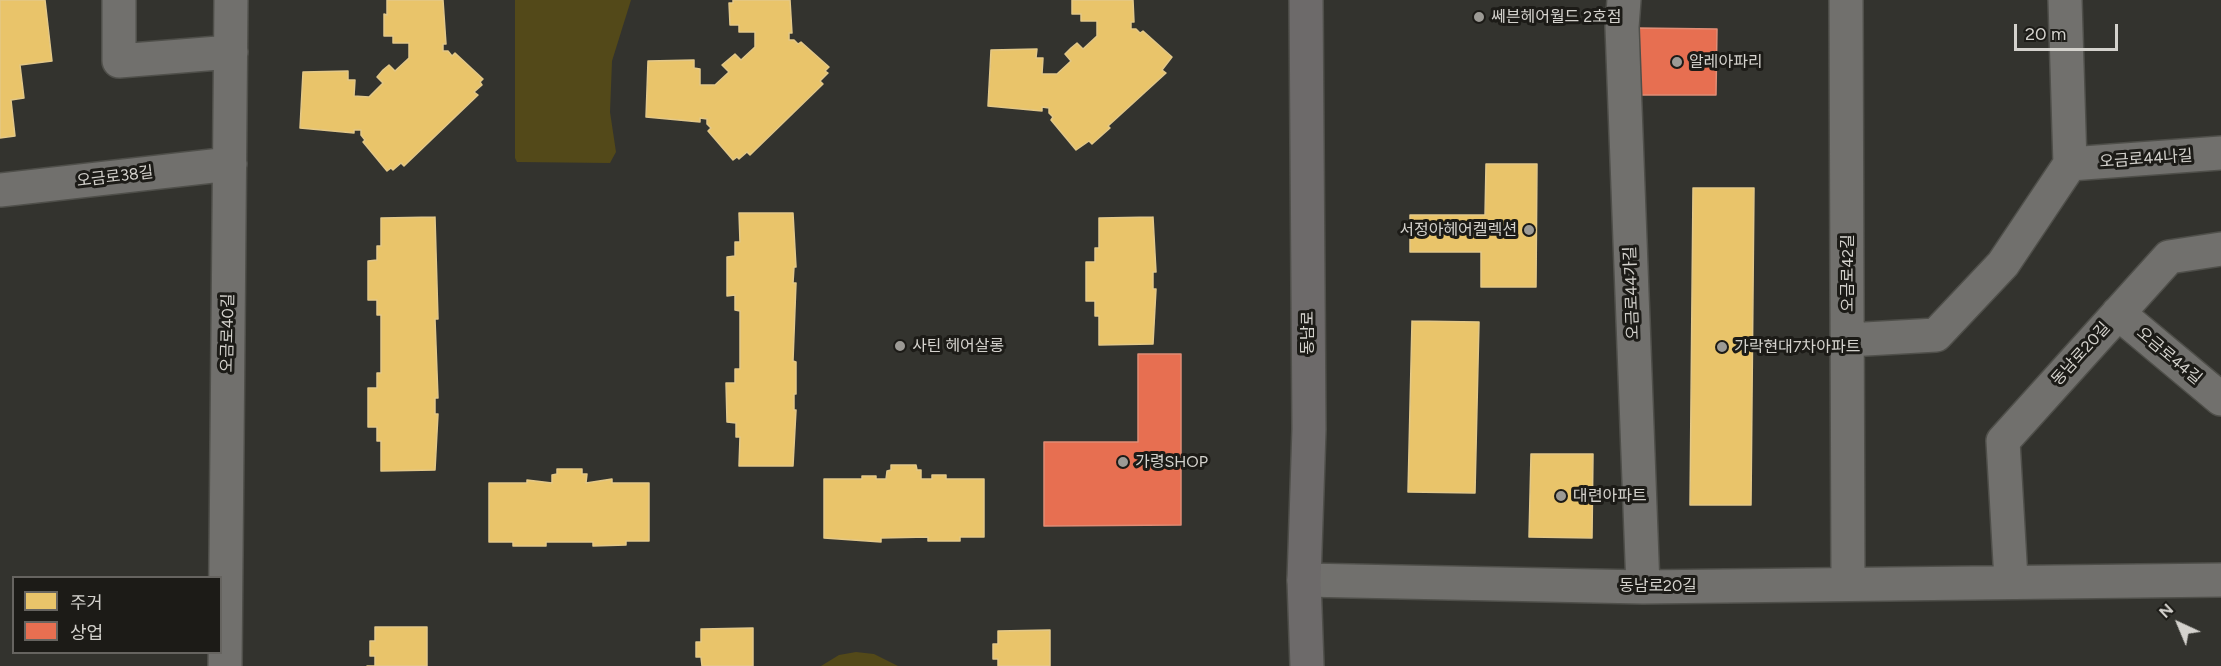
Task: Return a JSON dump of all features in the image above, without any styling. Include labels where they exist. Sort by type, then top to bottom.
[{"type":"main road","name":"동남로","points":[[1306,0],[1309,429],[1304,580],[1307,666]]},
{"type":"street","points":[[119,0],[119,61],[231,52]]},
{"type":"street","name":"오금로40길","points":[[225,666],[231,0]]},
{"type":"street","name":"오금로44가길","points":[[1624,0],[1622,27],[1643,587]]},
{"type":"street","name":"오금로42길","points":[[1846,0],[1848,583]]},
{"type":"street","points":[[1848,340],[1936,335],[2003,264],[2070,164],[2065,0]]},
{"type":"street","name":"오금로44나길","points":[[2070,164],[2221,153]]},
{"type":"street","name":"오금로38길","points":[[0,190],[230,164]]},
{"type":"street","name":"동남로20길","points":[[2011,580],[2003,441],[2169,257],[2221,249]]},
{"type":"street","name":"오금로44길","points":[[2118,313],[2221,399]]},
{"type":"street","name":"동남로20길","points":[[1304,580],[1643,587],[2011,580],[2221,580]]},
{"type":"shaded area","points":[[515,0],[631,0],[612,61],[610,112],[616,152],[610,163],[517,162],[515,158]]},
{"type":"shaded area","points":[[856,652],[874,654],[898,666],[821,666],[839,655]]},
{"type":"building: 주거","points":[[0,0],[45,0],[52,61],[20,65],[24,98],[11,100],[15,136],[0,138]]},
{"type":"building: 주거","points":[[387,0],[443,0],[446,44],[443,44],[443,51],[448,51],[452,56],[455,53],[483,79],[480,82],[482,85],[474,92],[478,95],[404,166],[401,163],[393,170],[391,168],[387,171],[363,142],[365,140],[361,135],[361,130],[354,130],[354,133],[300,128],[303,72],[348,71],[348,80],[355,80],[354,96],[369,97],[383,83],[377,77],[383,70],[389,65],[395,71],[409,58],[409,43],[393,43],[393,36],[384,36],[384,14],[387,15]]},
{"type":"building: 주거","points":[[733,0],[790,0],[792,33],[789,33],[789,40],[794,40],[798,44],[801,42],[829,67],[825,71],[828,73],[820,81],[823,84],[750,155],[747,152],[739,159],[737,157],[733,160],[708,131],[711,128],[707,124],[707,119],[700,118],[700,122],[646,117],[648,61],[694,60],[694,68],[700,69],[700,85],[715,85],[729,72],[722,65],[735,54],[741,60],[755,47],[755,32],[739,32],[739,25],[730,25],[729,3],[733,3]]},
{"type":"building: 주거","points":[[1072,0],[1133,0],[1134,22],[1131,22],[1131,29],[1136,29],[1140,33],[1143,31],[1172,57],[1162,70],[1166,73],[1108,126],[1110,128],[1092,144],[1089,141],[1076,150],[1051,120],[1053,117],[1049,113],[1049,108],[1042,107],[1042,111],[988,106],[991,50],[1037,49],[1036,58],[1043,58],[1042,74],[1057,74],[1071,61],[1065,54],[1071,48],[1077,43],[1083,49],[1097,36],[1097,21],[1081,21],[1081,14],[1072,14]]},
{"type":"building: 주거","points":[[1486,164],[1537,164],[1536,287],[1481,287],[1481,252],[1410,252],[1410,215],[1485,215]]},
{"type":"building: 주거","name":"가락현대7차아파트","points":[[1693,188],[1754,188],[1751,505],[1690,505]]},
{"type":"building: 주거","points":[[739,213],[793,213],[796,267],[794,267],[793,283],[796,283],[793,361],[796,362],[794,410],[796,410],[793,466],[739,466],[740,437],[736,437],[736,423],[727,422],[726,383],[735,383],[735,369],[740,369],[740,311],[735,310],[735,295],[727,296],[727,257],[735,256],[735,242],[740,242]]},
{"type":"building: 주거","points":[[435,217],[438,398],[435,398],[435,414],[438,414],[435,470],[381,471],[381,441],[377,441],[377,427],[368,427],[368,388],[377,388],[377,373],[381,373],[381,315],[377,315],[377,300],[368,300],[368,261],[377,260],[377,246],[381,246],[381,218]]},
{"type":"building: 주거","points":[[1153,217],[1156,272],[1153,272],[1153,289],[1156,289],[1153,344],[1099,345],[1099,316],[1095,316],[1095,301],[1086,301],[1086,262],[1095,262],[1095,248],[1099,248],[1099,218]]},
{"type":"building: 주거","points":[[1412,321],[1479,322],[1475,493],[1408,492]]},
{"type":"building: 주거","name":"대련아파트","points":[[1531,454],[1593,454],[1592,538],[1529,537]]},
{"type":"building: 주거","points":[[891,465],[916,465],[917,470],[921,470],[921,479],[932,479],[932,475],[946,475],[946,479],[984,479],[984,537],[960,537],[960,541],[928,541],[928,537],[881,538],[881,542],[824,538],[824,479],[862,479],[862,476],[876,476],[876,479],[886,479]]},
{"type":"building: 주거","points":[[557,469],[582,469],[582,474],[587,474],[586,483],[612,479],[612,483],[649,483],[649,541],[626,541],[626,545],[593,546],[593,542],[546,542],[546,546],[513,546],[513,542],[489,542],[489,483],[527,483],[527,480],[552,483],[552,475],[557,474]]},
{"type":"building: 주거","points":[[375,627],[427,627],[427,666],[375,666],[375,656],[370,656],[370,641],[375,641]]},
{"type":"building: 주거","points":[[753,628],[753,666],[702,666],[701,657],[696,657],[696,642],[701,642],[701,629]]},
{"type":"building: 주거","points":[[1050,630],[1050,666],[998,666],[998,659],[993,659],[993,644],[998,644],[998,631]]},
{"type":"building: 상업","name":"알레아파리","points":[[1638,28],[1717,29],[1716,95],[1638,95]]},
{"type":"building: 상업","points":[[1138,354],[1181,354],[1181,525],[1044,526],[1044,442],[1138,442]]},
{"type":"place","name":"쎄븐헤어월드 2호점","points":[[1479,17]]},
{"type":"place","name":"알레아파리","points":[[1677,62]]},
{"type":"place","name":"서정아헤어켈렉션","points":[[1529,230]]},
{"type":"place","name":"사틴 헤어살롱","points":[[900,346]]},
{"type":"place","name":"가락현대7차아파트","points":[[1722,347]]},
{"type":"place","name":"가령SHOP","points":[[1123,462]]},
{"type":"place","name":"대련아파트","points":[[1561,496]]}]
